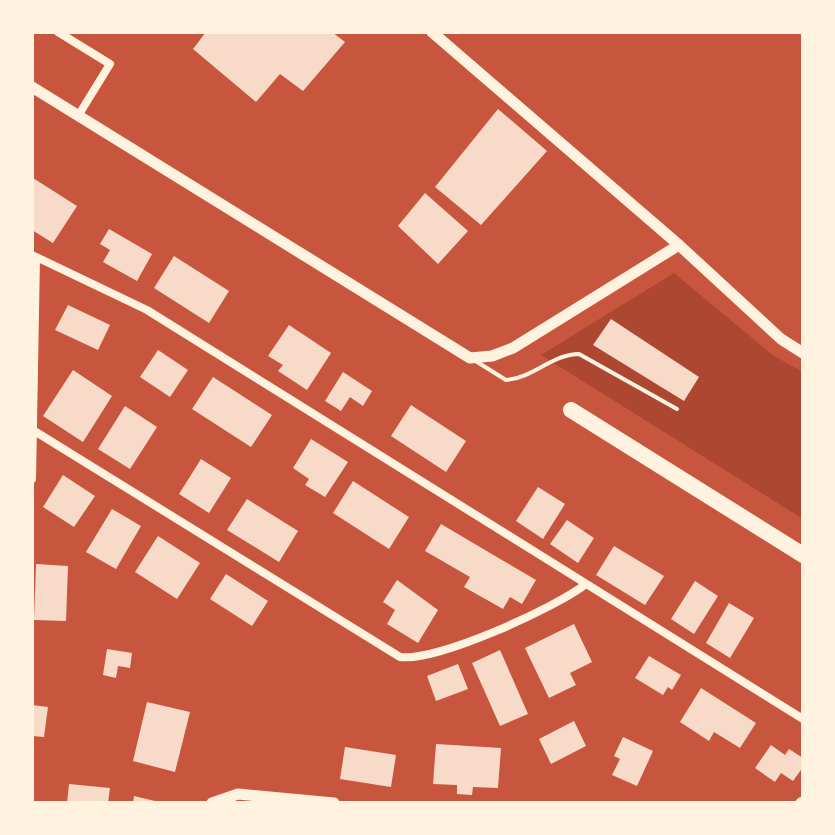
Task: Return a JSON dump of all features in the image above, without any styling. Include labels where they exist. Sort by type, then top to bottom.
[{"type":"highway","points":[[571,410],[803,555]]},
{"type":"street","points":[[58,32],[110,64],[78,116]]},
{"type":"street","points":[[432,32],[679,245],[781,339],[803,353]]},
{"type":"street","points":[[32,87],[470,358],[492,356],[513,348],[679,245]]},
{"type":"street","points":[[32,479],[36,432],[33,257],[147,310],[803,719]]},
{"type":"street","points":[[36,432],[400,657],[434,652],[538,615],[586,584]]},
{"type":"street","points":[[212,803],[238,794],[334,803]]},
{"type":"lane","points":[[470,358],[506,380],[519,378],[568,354],[579,354],[591,357],[677,409]]},
{"type":"shaded area","points":[[674,273],[774,356],[803,372],[803,519],[541,355]]},
{"type":"building","points":[[206,32],[332,32],[345,42],[303,91],[280,74],[256,102],[193,49]]},
{"type":"building","points":[[498,109],[547,151],[481,225],[435,187]]},
{"type":"building","points":[[33,178],[77,206],[53,243],[32,230]]},
{"type":"building","points":[[425,193],[468,231],[438,264],[398,226]]},
{"type":"building","points":[[109,229],[152,254],[137,281],[103,262],[110,250],[100,244]]},
{"type":"building","points":[[174,256],[229,291],[209,323],[154,288]]},
{"type":"building","points":[[68,305],[110,325],[98,350],[55,330]]},
{"type":"building","points":[[611,319],[699,377],[684,401],[593,345]]},
{"type":"building","points":[[289,325],[331,353],[307,390],[278,371],[283,365],[268,356]]},
{"type":"building","points":[[158,350],[188,370],[170,397],[140,377]]},
{"type":"building","points":[[73,370],[112,396],[83,442],[43,416]]},
{"type":"building","points":[[343,372],[372,391],[363,406],[350,397],[341,411],[325,401]]},
{"type":"building","points":[[213,377],[272,415],[251,447],[192,409]]},
{"type":"building","points":[[411,405],[466,441],[446,472],[391,436]]},
{"type":"building","points":[[125,406],[157,427],[130,469],[98,449]]},
{"type":"building","points":[[311,439],[348,462],[325,497],[305,485],[309,479],[293,468]]},
{"type":"building","points":[[201,459],[231,478],[209,513],[179,494]]},
{"type":"building","points":[[63,475],[95,496],[74,527],[43,507]]},
{"type":"building","points":[[353,481],[409,517],[389,549],[333,513]]},
{"type":"building","points":[[538,487],[565,504],[543,539],[516,521]]},
{"type":"building","points":[[247,499],[298,531],[279,562],[227,530]]},
{"type":"building","points":[[112,509],[141,526],[116,569],[86,552]]},
{"type":"building","points":[[567,520],[594,538],[578,563],[550,544]]},
{"type":"building","points":[[441,524],[536,580],[522,604],[510,597],[503,609],[464,587],[470,577],[425,551]]},
{"type":"building","points":[[158,536],[200,563],[177,599],[135,572]]},
{"type":"building","points":[[614,546],[664,576],[645,605],[596,575]]},
{"type":"building","points":[[36,564],[68,566],[66,621],[34,620]]},
{"type":"building","points":[[226,574],[268,601],[252,626],[210,599]]},
{"type":"building","points":[[397,580],[438,610],[418,643],[387,624],[395,610],[383,602]]},
{"type":"building","points":[[695,581],[718,596],[694,634],[671,619]]},
{"type":"building","points":[[729,603],[754,618],[730,658],[706,643]]},
{"type":"building","points":[[574,624],[592,662],[570,673],[576,685],[549,698],[525,648]]},
{"type":"building","points":[[107,649],[132,653],[130,668],[118,666],[116,678],[103,675]]},
{"type":"building","points":[[500,650],[528,714],[500,726],[472,663]]},
{"type":"building","points":[[649,656],[681,675],[672,690],[668,687],[663,695],[635,678]]},
{"type":"building","points":[[458,664],[468,689],[436,701],[427,676]]},
{"type":"building","points":[[701,688],[756,723],[740,748],[714,732],[709,741],[680,722]]},
{"type":"building","points":[[147,702],[190,712],[175,772],[133,761]]},
{"type":"building","points":[[32,705],[48,707],[44,737],[32,736]]},
{"type":"building","points":[[574,721],[586,746],[551,764],[539,739]]},
{"type":"building","points":[[623,737],[653,751],[637,786],[612,775],[620,759],[614,756]]},
{"type":"building","points":[[436,744],[501,748],[498,788],[473,787],[472,795],[457,794],[457,785],[433,784]]},
{"type":"building","points":[[771,745],[785,755],[789,749],[803,758],[803,767],[793,781],[781,773],[775,782],[755,768]]},
{"type":"building","points":[[345,747],[396,755],[391,787],[340,779]]},
{"type":"building","points":[[69,784],[110,788],[108,803],[67,803]]},
{"type":"building","points":[[134,796],[159,802],[159,803],[133,803]]}]
